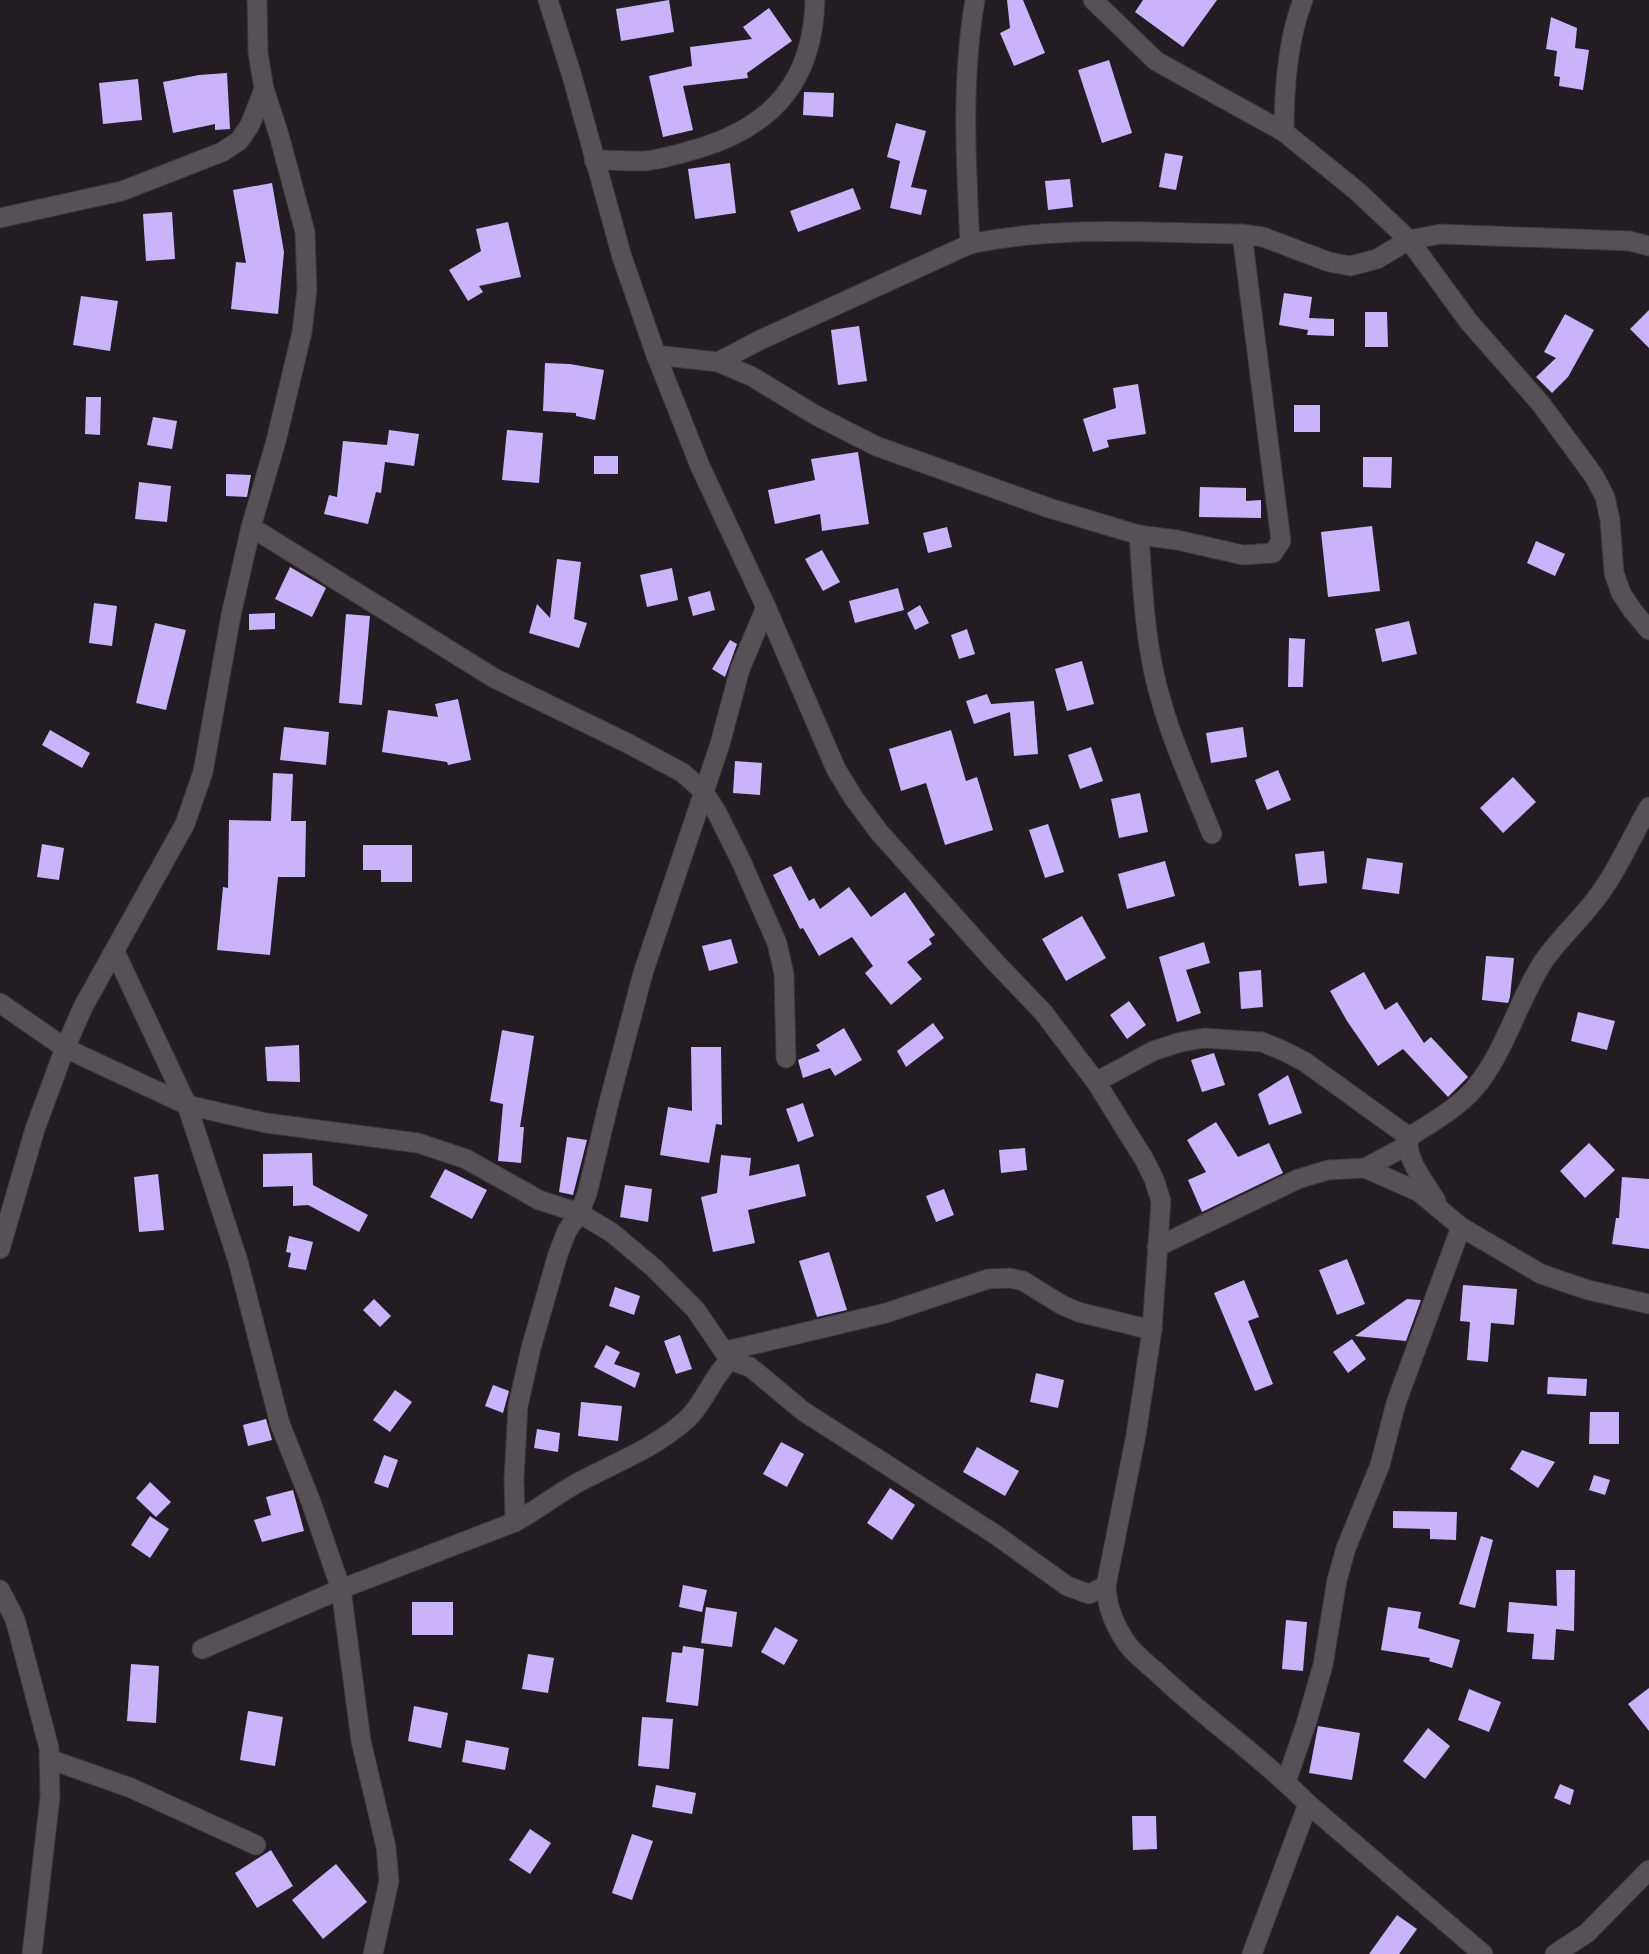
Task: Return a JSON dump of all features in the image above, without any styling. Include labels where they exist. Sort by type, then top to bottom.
[{"type":"street","points":[[0,1249],[35,1129],[65,1048],[83,1007],[185,824],[202,772],[231,615],[251,527],[276,441],[302,332],[307,290],[305,232],[264,89],[258,53],[257,0]]},
{"type":"street","points":[[548,0],[622,257],[656,355],[700,466],[766,607],[836,769],[879,832],[1043,1012],[1097,1082],[1154,1179],[1161,1201],[1152,1330],[1136,1435],[1106,1586],[1107,1603],[1129,1646],[1178,1692],[1286,1782],[1308,1804],[1483,1954]]},
{"type":"street","points":[[594,160],[644,160],[673,156],[744,131],[781,102],[803,66],[814,21],[815,0]]},
{"type":"street","points":[[970,244],[966,154],[967,77],[975,0]]},
{"type":"street","points":[[1093,0],[1156,61],[1284,132],[1357,191],[1409,240],[1469,322],[1541,404],[1594,476],[1605,497],[1610,520],[1614,573],[1621,593],[1649,630]]},
{"type":"street","points":[[1284,132],[1284,105],[1292,35],[1303,0]]},
{"type":"street","points":[[0,218],[122,191],[222,152],[239,141],[250,125],[264,89]]},
{"type":"street","points":[[718,362],[760,340],[970,244],[1004,237],[1081,232],[1241,234],[1263,237],[1329,262],[1350,265],[1377,259],[1409,240],[1441,234],[1630,241],[1649,246]]},
{"type":"street","points":[[656,355],[718,362],[751,376],[817,416],[876,446],[1049,508],[1139,535],[1243,555],[1273,553],[1281,541],[1241,234]]},
{"type":"street","points":[[251,527],[494,678],[683,773],[704,791],[741,861],[777,943],[784,974],[786,1058]]},
{"type":"street","points":[[1139,535],[1144,613],[1159,695],[1212,834]]},
{"type":"street","points":[[515,1522],[518,1406],[523,1378],[558,1254],[587,1194],[643,973],[720,744],[740,669],[766,607]]},
{"type":"street","points":[[1365,1168],[1408,1141],[1476,1087],[1509,1030],[1534,977],[1546,958],[1612,877],[1649,807]]},
{"type":"street","points":[[115,952],[187,1105],[238,1261],[280,1424],[341,1589],[361,1741],[386,1847],[388,1881],[373,1954]]},
{"type":"street","points":[[0,1003],[65,1048],[187,1105],[266,1123],[418,1143],[466,1159],[539,1200],[579,1213],[611,1232],[654,1268],[695,1309],[728,1355],[750,1367],[803,1411],[996,1535],[1067,1586],[1089,1594],[1106,1586]]},
{"type":"street","points":[[1097,1082],[1153,1051],[1181,1042],[1204,1038],[1262,1042],[1305,1062],[1408,1141],[1411,1159],[1440,1208]]},
{"type":"street","points":[[1157,1247],[1298,1179],[1328,1170],[1365,1168],[1419,1192],[1461,1227],[1541,1273],[1588,1290],[1649,1304]]},
{"type":"street","points":[[1286,1782],[1323,1665],[1337,1580],[1346,1548],[1380,1465],[1396,1402],[1461,1227]]},
{"type":"street","points":[[728,1355],[886,1313],[962,1287],[999,1278],[1023,1281],[1078,1312],[1152,1330]]},
{"type":"street","points":[[202,1648],[341,1589],[515,1522],[576,1484],[669,1435],[689,1417],[728,1355]]},
{"type":"street","points":[[0,1590],[15,1619],[46,1737],[49,1759],[50,1797],[32,1954]]},
{"type":"street","points":[[49,1759],[131,1788],[256,1844]]},
{"type":"street","points":[[1252,1954],[1308,1804]]},
{"type":"street","points":[[1555,1954],[1587,1933],[1649,1870]]},
{"type":"building","points":[[669,0],[674,32],[621,41],[616,9]]},
{"type":"building","points":[[1007,0],[1023,0],[1045,53],[1014,66],[1000,33],[1010,28]]},
{"type":"building","points":[[1143,0],[1217,0],[1183,47],[1135,12]]},
{"type":"building","points":[[769,8],[792,41],[747,73],[748,78],[683,86],[693,130],[663,137],[649,76],[692,66],[690,47],[752,39],[743,27]]},
{"type":"building","points":[[1551,17],[1577,28],[1575,48],[1589,50],[1583,90],[1559,86],[1560,77],[1554,76],[1557,51],[1546,49]]},
{"type":"building","points":[[1109,60],[1132,133],[1102,143],[1078,70]]},
{"type":"building","points":[[227,73],[230,129],[215,130],[215,124],[173,133],[163,82]]},
{"type":"building","points":[[138,79],[142,120],[103,124],[99,83]]},
{"type":"building","points":[[804,92],[834,93],[833,117],[803,115]]},
{"type":"building","points":[[896,123],[926,131],[911,187],[927,190],[921,215],[890,208],[900,161],[887,157]]},
{"type":"building","points":[[1165,153],[1183,156],[1176,190],[1159,187]]},
{"type":"building","points":[[730,163],[736,213],[695,219],[688,169]]},
{"type":"building","points":[[1070,179],[1073,207],[1048,210],[1045,181]]},
{"type":"building","points":[[272,183],[284,252],[278,314],[231,309],[236,262],[246,263],[233,190]]},
{"type":"building","points":[[853,188],[861,209],[798,232],[790,211]]},
{"type":"building","points":[[172,212],[175,259],[146,261],[143,214]]},
{"type":"building","points":[[508,222],[521,277],[479,286],[483,292],[468,301],[449,270],[481,251],[476,229]]},
{"type":"building","points":[[1284,293],[1312,297],[1309,318],[1334,319],[1334,336],[1307,335],[1308,330],[1279,325]]},
{"type":"building","points":[[81,296],[118,301],[110,351],[73,345]]},
{"type":"building","points":[[1649,310],[1649,348],[1630,329]]},
{"type":"building","points":[[1365,312],[1387,312],[1388,347],[1365,347]]},
{"type":"building","points":[[1565,314],[1594,330],[1568,377],[1552,393],[1536,377],[1556,358],[1544,352]]},
{"type":"building","points":[[859,326],[867,381],[838,385],[831,330]]},
{"type":"building","points":[[545,363],[604,370],[595,420],[576,416],[576,413],[543,411]]},
{"type":"building","points":[[1138,384],[1146,434],[1107,440],[1109,447],[1093,452],[1083,419],[1116,408],[1113,388]]},
{"type":"building","points":[[86,397],[101,397],[100,435],[85,434]]},
{"type":"building","points":[[1294,405],[1320,405],[1320,432],[1294,432]]},
{"type":"building","points":[[153,417],[177,421],[172,449],[147,445]]},
{"type":"building","points":[[389,430],[419,434],[414,466],[385,462],[381,493],[376,492],[368,524],[324,514],[329,495],[337,497],[343,441],[387,445]]},
{"type":"building","points":[[507,430],[543,433],[539,483],[502,480]]},
{"type":"building","points":[[858,452],[869,524],[822,531],[820,514],[775,524],[768,490],[815,480],[811,459]]},
{"type":"building","points":[[594,456],[618,456],[618,474],[594,474]]},
{"type":"building","points":[[1363,457],[1392,457],[1391,488],[1363,487]]},
{"type":"building","points":[[226,474],[251,475],[247,497],[226,496]]},
{"type":"building","points":[[139,482],[171,486],[167,522],[135,519]]},
{"type":"building","points":[[1200,487],[1246,488],[1246,501],[1261,500],[1261,518],[1199,517]]},
{"type":"building","points":[[1372,526],[1380,591],[1328,597],[1321,532]]},
{"type":"building","points":[[947,527],[952,547],[928,553],[923,533]]},
{"type":"building","points":[[1536,541],[1565,554],[1555,576],[1527,563]]},
{"type":"building","points":[[822,550],[840,582],[823,591],[805,559]]},
{"type":"building","points":[[557,559],[581,562],[574,619],[587,623],[579,648],[529,633],[537,604],[550,618]]},
{"type":"building","points":[[290,567],[326,588],[312,617],[275,599]]},
{"type":"building","points":[[672,568],[678,600],[647,607],[640,575]]},
{"type":"building","points":[[898,588],[904,610],[855,623],[849,601]]},
{"type":"building","points":[[710,591],[715,610],[693,616],[688,597]]},
{"type":"building","points":[[94,603],[117,606],[112,646],[89,643]]},
{"type":"building","points":[[920,605],[929,623],[915,630],[907,613]]},
{"type":"building","points":[[275,613],[275,629],[249,630],[249,614]]},
{"type":"building","points":[[346,614],[370,616],[362,705],[339,703]]},
{"type":"building","points":[[1409,621],[1417,654],[1382,662],[1375,629]]},
{"type":"building","points":[[155,623],[186,630],[166,710],[136,703]]},
{"type":"building","points":[[967,629],[975,654],[959,659],[951,635]]},
{"type":"building","points":[[1289,638],[1305,639],[1303,687],[1288,687]]},
{"type":"building","points":[[730,640],[737,644],[725,677],[712,669]]},
{"type":"building","points":[[1082,661],[1094,704],[1067,711],[1055,669]]},
{"type":"building","points":[[987,694],[991,704],[1034,701],[1038,754],[1014,756],[1010,712],[974,724],[966,701]]},
{"type":"building","points":[[458,699],[471,760],[448,765],[447,762],[382,752],[388,710],[438,717],[435,704]]},
{"type":"building","points":[[284,727],[329,732],[326,765],[280,760]]},
{"type":"building","points":[[1243,727],[1247,757],[1211,763],[1206,733]]},
{"type":"building","points":[[50,730],[90,753],[82,768],[42,745]]},
{"type":"building","points":[[951,730],[966,781],[977,777],[993,830],[945,845],[926,783],[901,791],[889,749]]},
{"type":"building","points":[[1091,747],[1103,781],[1080,789],[1068,755]]},
{"type":"building","points":[[735,761],[762,763],[760,795],[733,793]]},
{"type":"building","points":[[1278,770],[1291,800],[1267,810],[1255,780]]},
{"type":"building","points":[[273,773],[293,774],[291,821],[306,821],[305,877],[278,877],[270,955],[217,950],[223,887],[228,888],[229,820],[271,821]]},
{"type":"building","points":[[1513,777],[1536,802],[1503,833],[1480,808]]},
{"type":"building","points":[[1140,793],[1148,832],[1119,838],[1111,799]]},
{"type":"building","points":[[1048,824],[1064,872],[1045,878],[1029,830]]},
{"type":"building","points":[[42,844],[64,848],[59,880],[37,877]]},
{"type":"building","points":[[363,845],[412,845],[412,882],[381,882],[381,870],[363,870]]},
{"type":"building","points":[[1324,851],[1327,883],[1299,886],[1295,854]]},
{"type":"building","points":[[1367,858],[1403,863],[1399,894],[1362,889]]},
{"type":"building","points":[[1165,861],[1175,896],[1127,909],[1118,874]]},
{"type":"building","points":[[791,866],[809,901],[814,898],[820,909],[849,887],[871,917],[905,892],[935,935],[929,939],[932,944],[907,962],[922,979],[891,1005],[865,973],[873,966],[852,937],[819,956],[803,928],[800,929],[773,875]]},
{"type":"building","points":[[1082,916],[1106,958],[1066,981],[1042,939]]},
{"type":"building","points":[[731,939],[738,963],[709,971],[702,946]]},
{"type":"building","points":[[1204,942],[1210,963],[1186,970],[1201,1013],[1177,1022],[1159,957]]},
{"type":"building","points":[[1486,956],[1514,958],[1508,1003],[1482,1000]]},
{"type":"building","points":[[1261,970],[1263,1007],[1241,1009],[1239,972]]},
{"type":"building","points":[[1364,972],[1385,1010],[1397,1002],[1424,1043],[1431,1037],[1468,1077],[1448,1097],[1403,1049],[1378,1066],[1347,1021],[1330,991]]},
{"type":"building","points":[[1129,1001],[1146,1025],[1127,1039],[1110,1015]]},
{"type":"building","points":[[1578,1012],[1615,1021],[1607,1050],[1571,1041]]},
{"type":"building","points":[[933,1023],[944,1038],[906,1067],[897,1051]]},
{"type":"building","points":[[844,1028],[862,1060],[835,1076],[830,1068],[803,1078],[798,1060],[820,1051],[816,1045]]},
{"type":"building","points":[[502,1030],[534,1036],[520,1127],[524,1127],[521,1163],[498,1161],[503,1104],[490,1101]]},
{"type":"building","points":[[299,1045],[300,1082],[267,1081],[265,1047]]},
{"type":"building","points":[[691,1047],[721,1047],[722,1125],[716,1124],[709,1163],[660,1155],[668,1107],[692,1111]]},
{"type":"building","points":[[1214,1053],[1225,1085],[1202,1092],[1191,1060]]},
{"type":"building","points":[[1288,1075],[1302,1113],[1269,1125],[1258,1094]]},
{"type":"building","points":[[803,1103],[814,1136],[798,1142],[786,1109]]},
{"type":"building","points":[[1216,1122],[1238,1157],[1269,1143],[1283,1173],[1202,1212],[1188,1180],[1206,1172],[1187,1140]]},
{"type":"building","points":[[567,1137],[587,1140],[573,1195],[559,1192]]},
{"type":"building","points":[[1589,1143],[1615,1170],[1585,1198],[1560,1171]]},
{"type":"building","points":[[1025,1148],[1027,1170],[1001,1173],[999,1150]]},
{"type":"building","points":[[312,1153],[313,1185],[368,1215],[359,1232],[308,1205],[293,1206],[293,1186],[263,1187],[263,1154]]},
{"type":"building","points":[[721,1155],[751,1158],[749,1176],[799,1164],[806,1196],[748,1210],[755,1243],[713,1252],[701,1197],[717,1193]]},
{"type":"building","points":[[445,1169],[487,1190],[472,1219],[430,1197]]},
{"type":"building","points":[[158,1174],[164,1230],[139,1232],[134,1177]]},
{"type":"building","points":[[1622,1177],[1649,1179],[1649,1249],[1612,1244],[1616,1218],[1619,1218]]},
{"type":"building","points":[[625,1185],[652,1189],[648,1222],[620,1217]]},
{"type":"building","points":[[944,1189],[954,1215],[936,1222],[926,1196]]},
{"type":"building","points":[[289,1236],[313,1242],[306,1270],[288,1267],[291,1253],[286,1252]]},
{"type":"building","points":[[829,1252],[847,1310],[817,1317],[799,1261]]},
{"type":"building","points":[[1347,1259],[1365,1304],[1337,1315],[1319,1270]]},
{"type":"building","points":[[1244,1280],[1259,1317],[1248,1321],[1273,1384],[1255,1391],[1214,1293]]},
{"type":"building","points":[[1463,1285],[1517,1289],[1514,1325],[1491,1323],[1488,1362],[1467,1360],[1470,1322],[1460,1321]]},
{"type":"building","points":[[615,1287],[640,1296],[634,1315],[609,1306]]},
{"type":"building","points":[[374,1299],[391,1316],[380,1327],[363,1310]]},
{"type":"building","points":[[1407,1299],[1421,1300],[1406,1341],[1355,1336]]},
{"type":"building","points":[[680,1335],[692,1369],[676,1374],[664,1341]]},
{"type":"building","points":[[1352,1339],[1366,1359],[1348,1373],[1333,1352]]},
{"type":"building","points":[[606,1345],[620,1352],[614,1364],[640,1373],[635,1388],[594,1367]]},
{"type":"building","points":[[1036,1373],[1064,1380],[1058,1408],[1030,1402]]},
{"type":"building","points":[[1548,1377],[1587,1379],[1586,1396],[1547,1394]]},
{"type":"building","points":[[493,1385],[509,1391],[503,1413],[485,1406]]},
{"type":"building","points":[[395,1390],[412,1402],[390,1432],[373,1420]]},
{"type":"building","points":[[581,1402],[622,1406],[618,1441],[578,1436]]},
{"type":"building","points":[[1590,1412],[1619,1412],[1619,1444],[1589,1444]]},
{"type":"building","points":[[266,1419],[272,1440],[248,1446],[243,1425]]},
{"type":"building","points":[[537,1429],[560,1433],[558,1452],[534,1448]]},
{"type":"building","points":[[781,1442],[804,1454],[787,1487],[763,1474]]},
{"type":"building","points":[[977,1447],[1019,1471],[1005,1496],[963,1472]]},
{"type":"building","points":[[1522,1450],[1555,1462],[1538,1488],[1510,1469]]},
{"type":"building","points":[[384,1455],[398,1460],[388,1488],[374,1483]]},
{"type":"building","points":[[1594,1475],[1610,1480],[1605,1495],[1589,1490]]},
{"type":"building","points":[[150,1482],[171,1502],[156,1517],[136,1498]]},
{"type":"building","points":[[890,1488],[915,1505],[892,1540],[867,1523]]},
{"type":"building","points":[[293,1490],[304,1531],[262,1542],[254,1520],[271,1515],[266,1497]]},
{"type":"building","points":[[1393,1511],[1457,1512],[1456,1540],[1430,1539],[1430,1529],[1393,1528]]},
{"type":"building","points":[[150,1516],[169,1529],[150,1558],[131,1545]]},
{"type":"building","points":[[1481,1536],[1493,1540],[1475,1608],[1459,1604]]},
{"type":"building","points":[[1556,1570],[1575,1570],[1574,1631],[1556,1629],[1554,1660],[1532,1659],[1534,1634],[1507,1632],[1509,1602],[1557,1606]]},
{"type":"building","points":[[683,1585],[707,1590],[702,1612],[679,1607]]},
{"type":"building","points":[[412,1602],[453,1602],[453,1635],[412,1635]]},
{"type":"building","points":[[706,1607],[737,1612],[732,1647],[701,1643]]},
{"type":"building","points":[[1388,1607],[1421,1612],[1418,1628],[1460,1640],[1452,1668],[1429,1661],[1430,1658],[1381,1650]]},
{"type":"building","points":[[1286,1620],[1307,1622],[1303,1671],[1282,1669]]},
{"type":"building","points":[[775,1627],[798,1640],[784,1665],[761,1652]]},
{"type":"building","points":[[683,1646],[704,1649],[698,1706],[666,1702],[672,1652],[682,1653]]},
{"type":"building","points":[[528,1654],[554,1658],[548,1693],[522,1689]]},
{"type":"building","points":[[131,1664],[159,1666],[156,1723],[127,1721]]},
{"type":"building","points":[[1649,1688],[1649,1731],[1628,1704]]},
{"type":"building","points":[[1469,1689],[1501,1702],[1489,1732],[1458,1720]]},
{"type":"building","points":[[414,1706],[448,1713],[441,1748],[408,1741]]},
{"type":"building","points":[[248,1711],[283,1717],[275,1766],[240,1760]]},
{"type":"building","points":[[642,1717],[673,1719],[669,1769],[638,1766]]},
{"type":"building","points":[[1318,1726],[1360,1733],[1352,1780],[1309,1773]]},
{"type":"building","points":[[1428,1728],[1450,1746],[1425,1779],[1403,1761]]},
{"type":"building","points":[[466,1740],[509,1748],[505,1770],[462,1762]]},
{"type":"building","points":[[1560,1784],[1574,1790],[1570,1805],[1554,1798]]},
{"type":"building","points":[[656,1785],[696,1793],[692,1814],[652,1807]]},
{"type":"building","points":[[1132,1816],[1156,1816],[1157,1849],[1133,1850]]},
{"type":"building","points":[[530,1829],[551,1843],[530,1874],[509,1860]]},
{"type":"building","points":[[632,1834],[653,1841],[632,1900],[612,1893]]},
{"type":"building","points":[[271,1850],[293,1886],[257,1908],[235,1873]]},
{"type":"building","points":[[336,1864],[367,1902],[323,1939],[292,1900]]},
{"type":"building","points":[[1397,1915],[1417,1929],[1399,1954],[1369,1954]]}]
